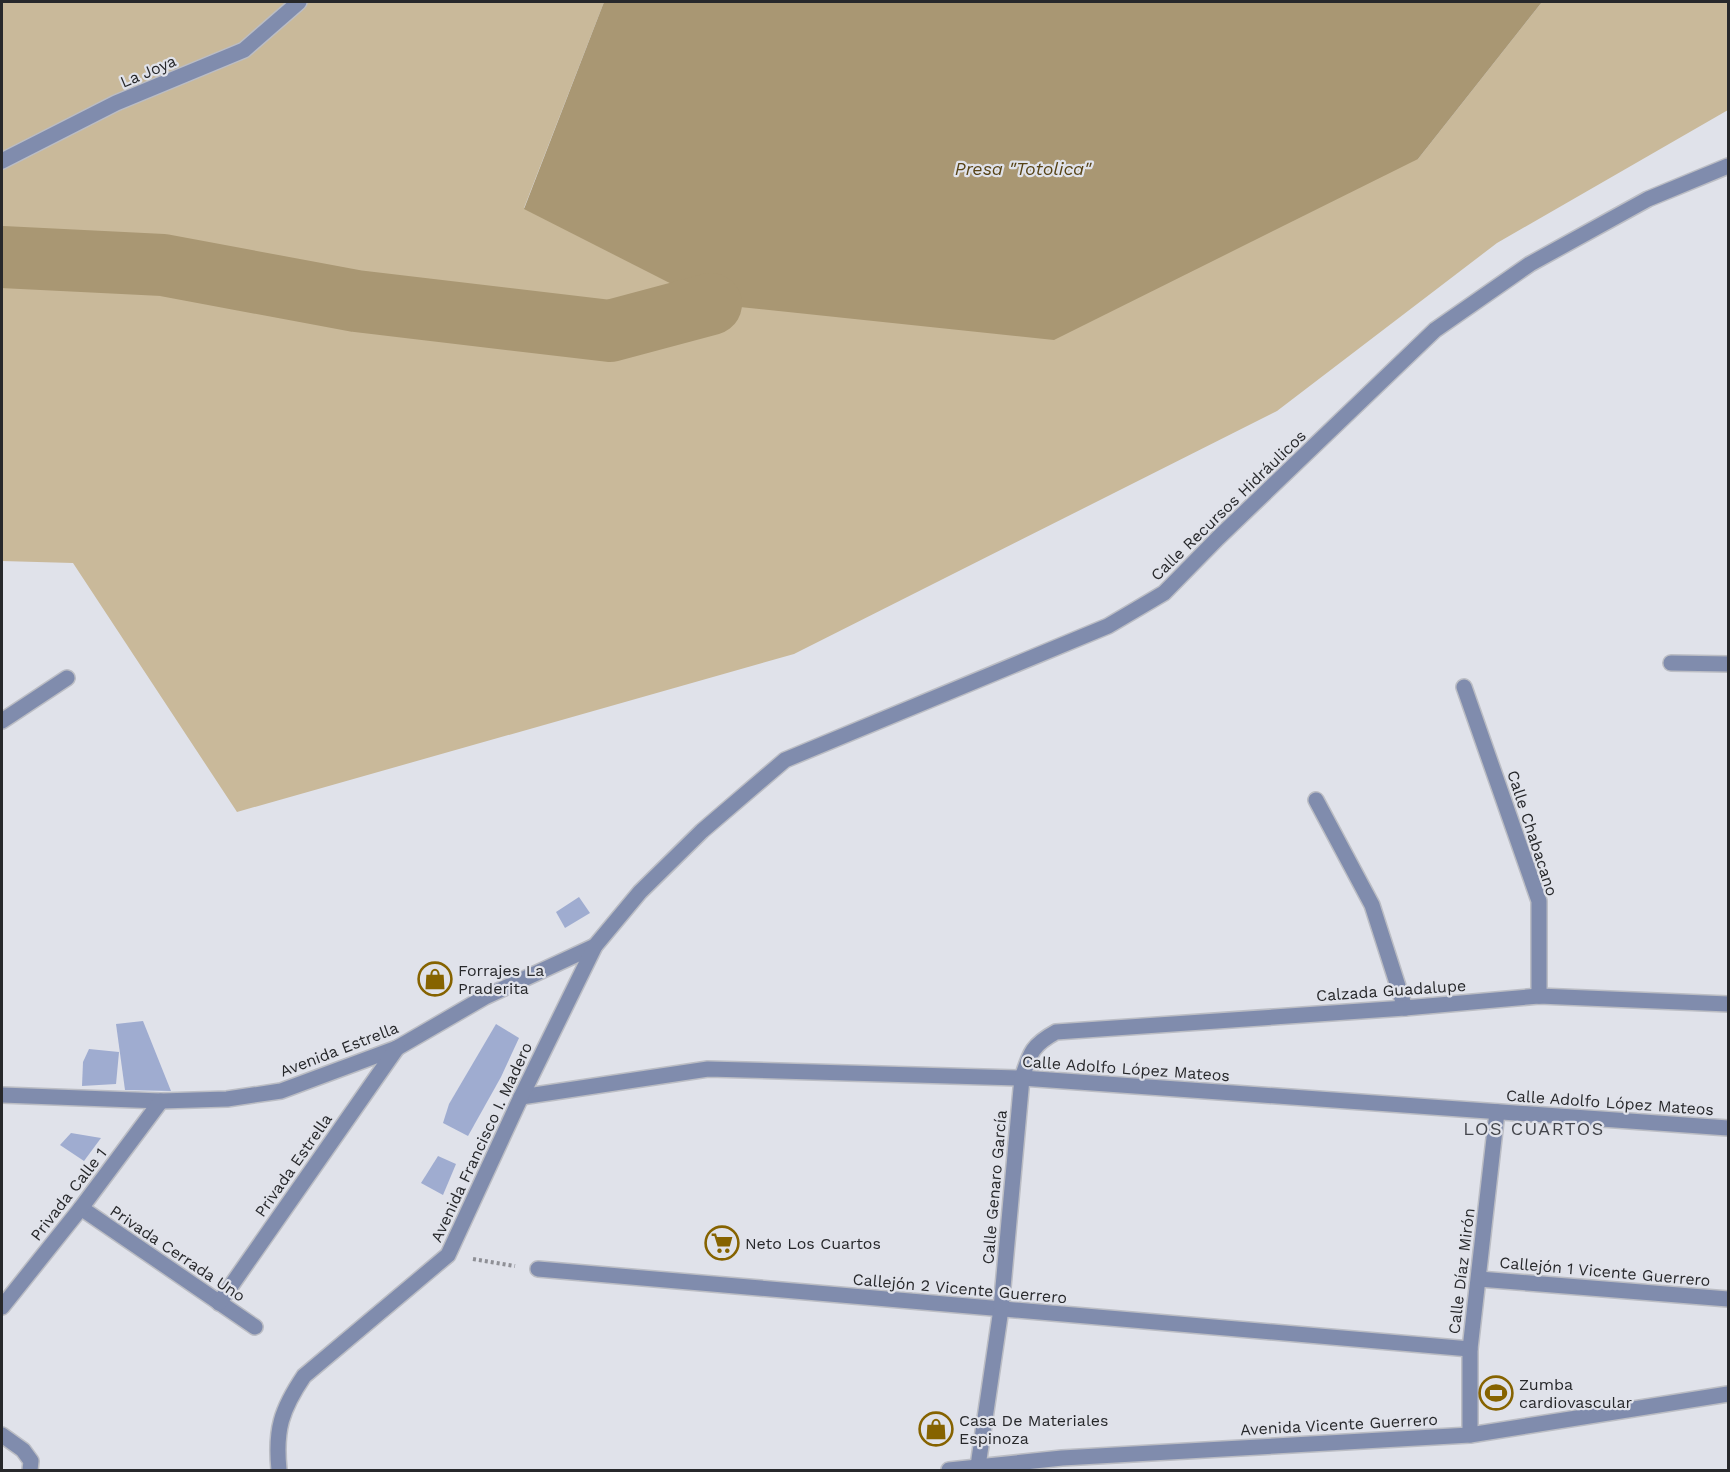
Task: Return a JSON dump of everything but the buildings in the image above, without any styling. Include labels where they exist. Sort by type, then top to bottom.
[{"type":"street","name":"La Joya","points":[[2,161],[116,103],[244,50],[299,2]]},
{"type":"street","name":"Calle Recursos Hidráulicos","points":[[595,946],[640,892],[702,831],[785,760],[1108,626],[1164,593],[1218,538],[1435,330],[1530,264],[1648,199],[1728,166]]},
{"type":"street","points":[[1671,663],[1728,664]]},
{"type":"street","points":[[2,721],[67,678]]},
{"type":"street","name":"Calle Chabacano","points":[[1464,687],[1539,901],[1539,996]]},
{"type":"street","points":[[1316,800],[1372,905],[1405,1008]]},
{"type":"street","name":"Avenida Estrella","points":[[2,1095],[161,1101],[227,1099],[281,1091],[397,1048],[484,998],[595,946]]},
{"type":"street","name":"Avenida Francisco I. Madero","points":[[279,1470],[277,1454],[279,1430],[288,1400],[304,1376],[448,1255],[521,1097],[595,946]]},
{"type":"street","name":"Calzada Guadalupe","points":[[1056,1032],[1405,1008],[1539,996],[1728,1004]]},
{"type":"street","name":"Calle Genaro García","points":[[978,1466],[1001,1309],[1022,1078],[1029,1056],[1039,1041],[1056,1032]]},
{"type":"street","name":"Privada Estrella","points":[[219,1303],[397,1048]]},
{"type":"street","name":"Calle Adolfo López Mateos","points":[[521,1097],[708,1069],[1022,1078],[1728,1128]]},
{"type":"street","name":"Privada Calle 1","points":[[2,1307],[81,1208],[161,1101]]},
{"type":"street","name":"Calle Díaz Mirón","points":[[1470,1435],[1470,1349],[1497,1112]]},
{"type":"street","name":"Privada Cerrada Uno","points":[[81,1208],[255,1328]]},
{"type":"street","name":"Callejón 2 Vicente Guerrero","points":[[538,1269],[1470,1349]]},
{"type":"street","name":"Callejón 1 Vicente Guerrero","points":[[1479,1279],[1728,1299]]},
{"type":"street","name":"Avenida Vicente Guerrero","points":[[948,1470],[1062,1458],[1470,1435],[1728,1395]]},
{"type":"street","points":[[2,1435],[23,1450],[31,1461],[30,1470]]},
{"type":"path","points":[[448,1255],[538,1269]]},
{"type":"shaded area","points":[[2,2],[604,2],[524,208],[1418,159],[1542,2],[1728,2],[1728,110],[1497,243],[1277,411],[794,654],[237,812],[73,563],[2,561]]},
{"type":"water","name":"Presa \"Totolica\"","points":[[604,2],[1542,2],[1418,159],[1054,340],[711,304],[524,209]]},
{"type":"waterway","points":[[2,257],[163,265],[356,301],[610,331],[711,304]]},
{"type":"place","name":"Forrajes La Praderita","points":[[435,979]]},
{"type":"place","name":"Neto Los Cuartos","points":[[722,1243]]},
{"type":"place","name":"Zumba cardiovascular","points":[[1496,1393]]},
{"type":"place","name":"Casa De Materiales Espinoza","points":[[936,1429]]},
{"type":"district","name":"LOS CUARTOS","points":[[1534,1129]]}]
